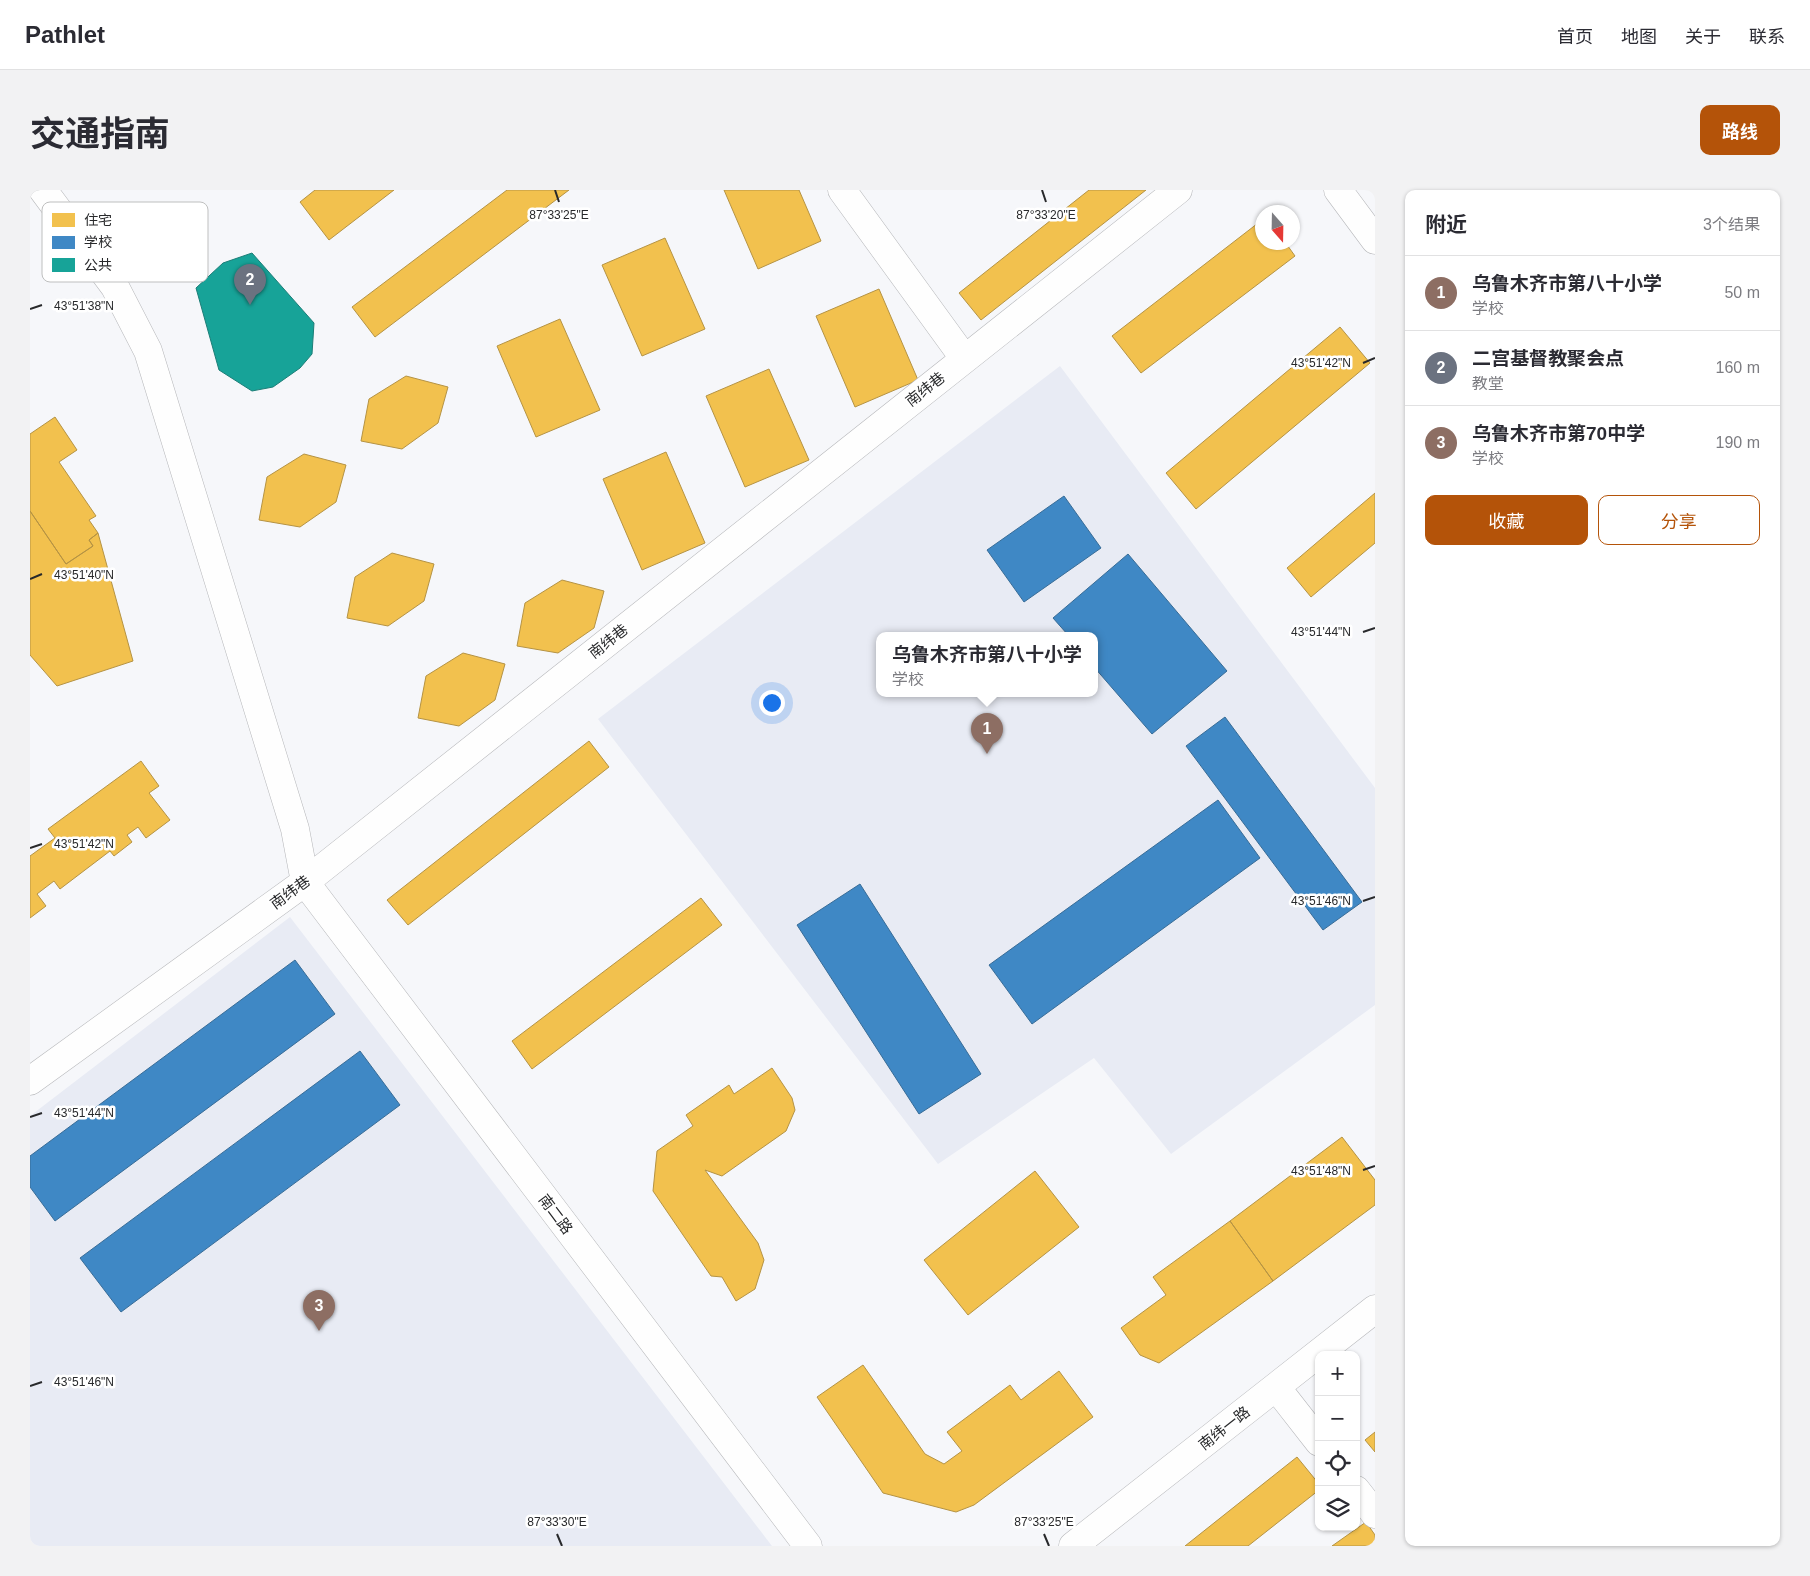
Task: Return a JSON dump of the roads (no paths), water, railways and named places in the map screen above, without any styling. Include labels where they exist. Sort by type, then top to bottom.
[{"type":"street","points":[[43,190],[52,202]]},
{"type":"street","points":[[842,190],[964,358]]},
{"type":"street","name":"南纬巷","points":[[30,1081],[305,882],[1178,190]]},
{"type":"street","points":[[1338,190],[1375,240]]},
{"type":"street","points":[[111,282],[148,351],[295,830],[305,882]]},
{"type":"street","name":"南二路","points":[[305,882],[808,1546]]},
{"type":"street","name":"南纬一路","points":[[1073,1546],[1375,1310]]},
{"type":"street","points":[[1276,1387],[1318,1441]]},
{"type":"street","points":[[1360,1495],[1375,1514]]},
{"type":"place","name":"二宫基督教聚会点","points":[[250,305]]},
{"type":"place","name":"乌鲁木齐市第八十小学","points":[[987,754]]},
{"type":"place","name":"乌鲁木齐市第70中学","points":[[319,1331]]}]
